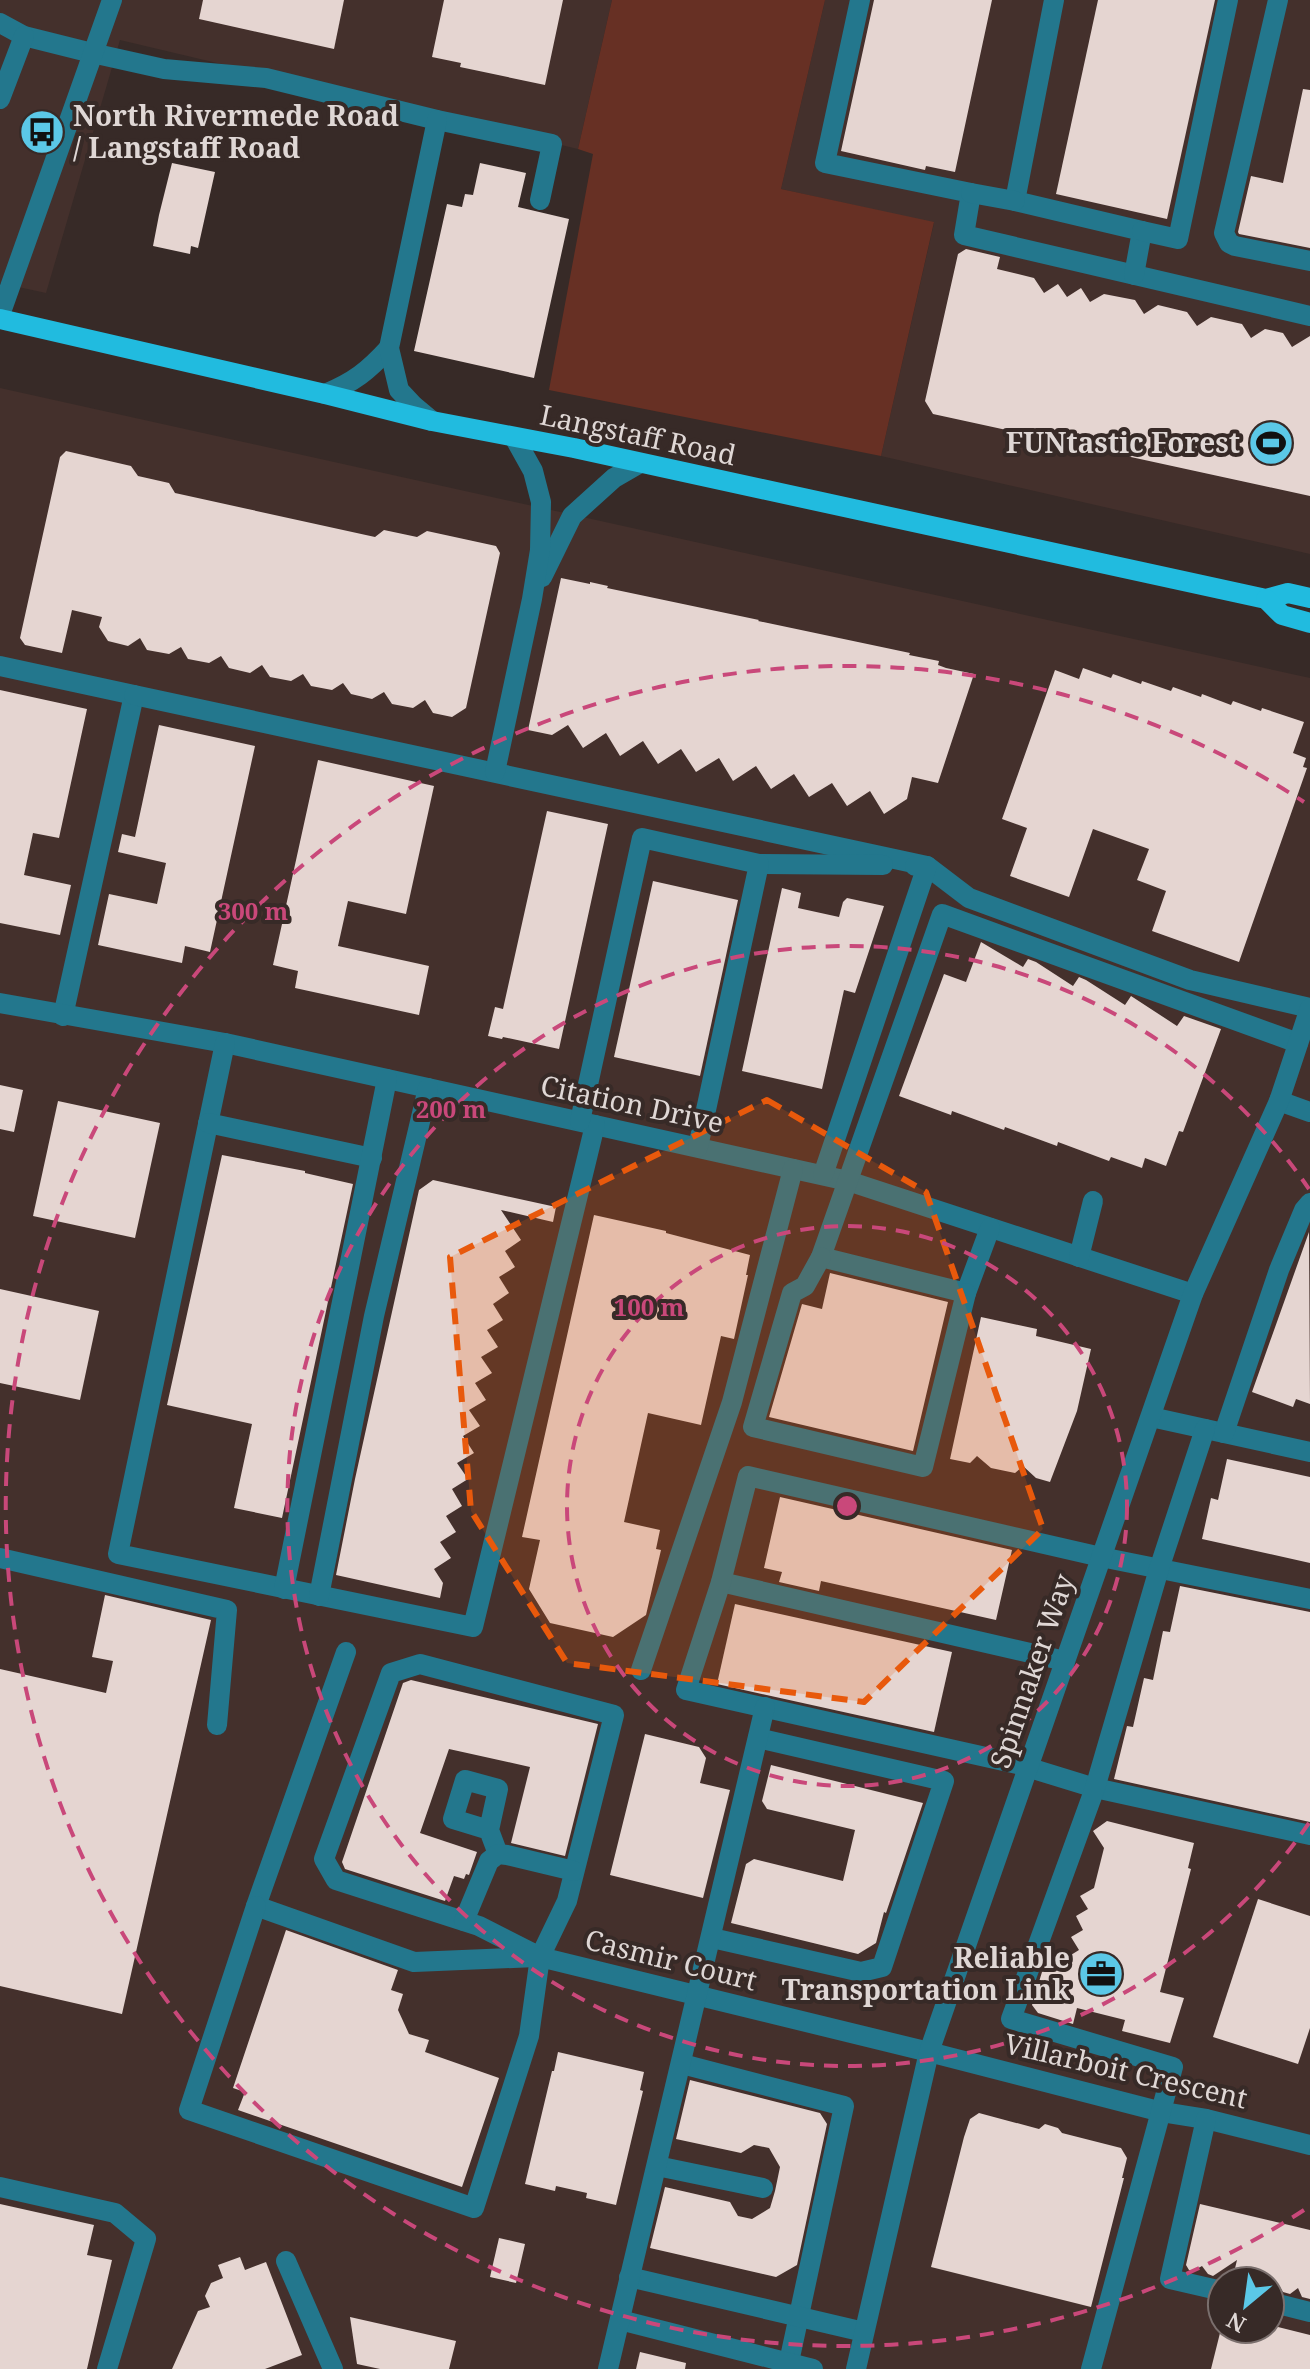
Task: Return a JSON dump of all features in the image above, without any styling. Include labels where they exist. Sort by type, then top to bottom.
[{"type":"main road","name":"Langstaff Road","points":[[0,317],[432,421],[1266,599],[1288,593],[1310,598]]},
{"type":"main road","name":"Langstaff Road","points":[[1266,599],[1282,615],[1310,623]]},
{"type":"street","points":[[0,317],[112,0]]},
{"type":"street","points":[[860,0],[825,163],[1015,201],[1178,239],[1228,0]]},
{"type":"street","points":[[1015,201],[1054,0]]},
{"type":"street","points":[[1278,0],[1224,233],[1229,243],[1235,246],[1310,261]]},
{"type":"street","points":[[0,23],[24,36],[164,69],[266,78],[437,120],[552,144],[540,200]]},
{"type":"street","points":[[0,99],[24,36]]},
{"type":"street","points":[[432,421],[399,390],[389,348],[437,120]]},
{"type":"street","points":[[971,193],[964,235],[1310,316]]},
{"type":"street","points":[[1134,275],[1142,231]]},
{"type":"street","points":[[325,394],[351,383],[369,370],[389,348]]},
{"type":"street","points":[[495,772],[540,550],[541,502],[533,471],[514,437]]},
{"type":"street","points":[[532,599],[572,516],[614,478],[640,463]]},
{"type":"street","points":[[0,666],[927,866],[969,898],[1190,980],[1310,1008]]},
{"type":"street","points":[[63,1016],[134,695]]},
{"type":"street","points":[[225,1043],[118,1554],[473,1627],[588,1123],[642,838],[759,864],[927,866]]},
{"type":"street","points":[[698,1147],[759,864]]},
{"type":"street","points":[[823,1175],[927,866]]},
{"type":"street","points":[[990,1228],[966,1293],[923,1467],[753,1427],[792,1293],[805,1286],[821,1257],[942,914],[1298,1043]]},
{"type":"street","name":"Citation Drive","points":[[0,1003],[225,1043],[848,1181],[1193,1294]]},
{"type":"street","name":"Spinnaker Way","points":[[856,2369],[929,2052],[1193,1294],[1279,1101],[1310,1008]]},
{"type":"street","points":[[284,1589],[387,1079]]},
{"type":"street","points":[[319,1596],[374,1316],[428,1088]]},
{"type":"street","points":[[1279,1101],[1310,1112]]},
{"type":"street","points":[[208,1123],[372,1158]]},
{"type":"street","points":[[641,1670],[732,1402],[793,1169]]},
{"type":"street","points":[[1079,1257],[1093,1201]]},
{"type":"street","points":[[1091,2369],[1173,2067],[1011,2019],[1095,1788],[1159,1569],[1279,1270],[1304,1210],[1310,1203]]},
{"type":"street","points":[[821,1257],[966,1293]]},
{"type":"street","points":[[1151,1417],[1310,1452]]},
{"type":"street","points":[[1310,1599],[1101,1557],[748,1476],[721,1582],[686,1690],[1028,1767],[1095,1788],[1310,1835]]},
{"type":"street","points":[[0,1558],[227,1610],[217,1725]]},
{"type":"street","points":[[721,1582],[1065,1661]]},
{"type":"street","points":[[346,1652],[256,1906],[189,2110],[474,2208],[529,2036],[540,1957],[567,1901],[614,1715],[420,1664],[391,1673],[324,1859],[336,1880],[479,1926],[540,1957]]},
{"type":"street","points":[[608,2369],[765,1707]]},
{"type":"street","points":[[712,1938],[861,1972],[882,1967],[944,1781],[758,1738]]},
{"type":"street","points":[[489,1830],[498,1854]]},
{"type":"street","points":[[464,1921],[489,1861],[498,1854],[574,1871]]},
{"type":"street","points":[[256,1906],[414,1962],[540,1957]]},
{"type":"street","name":"Casmir Court","points":[[540,1957],[929,2052]]},
{"type":"street","name":"Villarboit Crescent","points":[[929,2052],[1162,2112],[1206,2119],[1310,2145]]},
{"type":"street","points":[[682,2064],[844,2106],[789,2362]]},
{"type":"street","points":[[1206,2119],[1170,2279],[1206,2287]]},
{"type":"street","points":[[657,2166],[763,2188]]},
{"type":"street","points":[[0,2187],[115,2213],[146,2239],[107,2369]]},
{"type":"street","points":[[286,2261],[333,2369]]},
{"type":"street","points":[[629,2277],[864,2332]]},
{"type":"street","points":[[1286,2306],[1310,2312]]},
{"type":"street","points":[[620,2320],[813,2369]]},
{"type":"highlighted area","points":[[767,1100],[926,1192],[1043,1529],[864,1702],[567,1663],[471,1511],[450,1257]]},
{"type":"shaded area","points":[[0,0],[612,0],[578,149],[120,40],[46,293],[0,283]]},
{"type":"shaded area","points":[[612,0],[825,0],[781,189],[934,222],[881,456],[549,390],[593,154],[578,149]]},
{"type":"shaded area","points":[[825,0],[1310,0],[1310,554],[881,456],[934,223],[781,189]]},
{"type":"shaded area","points":[[0,388],[1310,678],[1310,2369],[0,2369]]},
{"type":"building","points":[[203,0],[344,0],[334,49],[199,19]]},
{"type":"building","points":[[444,0],[563,0],[545,85],[460,67],[461,63],[432,57]]},
{"type":"building","points":[[874,0],[992,0],[955,172],[926,166],[925,170],[841,151]]},
{"type":"building","points":[[1098,0],[1215,0],[1167,219],[1056,194]]},
{"type":"building","points":[[1303,89],[1310,90],[1310,248],[1238,232],[1251,176],[1283,183]]},
{"type":"building","points":[[172,163],[215,172],[198,248],[191,246],[190,254],[153,246]]},
{"type":"building","points":[[480,163],[526,173],[518,207],[569,219],[534,378],[414,351],[447,204],[462,207],[465,194],[473,195]]},
{"type":"building","points":[[966,249],[1000,257],[997,269],[1034,278],[1044,293],[1058,284],[1067,297],[1081,288],[1090,302],[1104,294],[1135,300],[1144,314],[1158,305],[1187,312],[1197,326],[1211,317],[1242,324],[1251,338],[1265,329],[1283,333],[1292,347],[1310,336],[1310,496],[933,414],[925,401],[958,254]]},
{"type":"building","points":[[66,451],[131,466],[138,476],[169,483],[175,493],[375,537],[384,530],[417,537],[427,531],[496,546],[500,553],[466,708],[452,717],[433,713],[425,700],[413,708],[392,704],[384,692],[372,699],[351,694],[343,683],[332,690],[311,686],[303,674],[291,681],[270,677],[262,665],[250,673],[229,668],[221,656],[209,663],[188,659],[181,647],[169,654],[147,650],[140,638],[128,646],[108,641],[99,627],[102,617],[72,610],[62,653],[25,645],[20,638],[60,457]]},
{"type":"building","points":[[561,578],[910,653],[939,661],[938,665],[946,668],[974,674],[938,783],[912,777],[907,799],[884,814],[870,791],[847,806],[832,783],[809,797],[794,774],[771,789],[756,766],[733,781],[719,758],[696,772],[681,749],[658,764],[643,741],[620,756],[606,733],[583,748],[568,725],[552,735],[528,730]]},
{"type":"building","points":[[1083,668],[1111,678],[1113,674],[1171,691],[1173,687],[1201,697],[1202,694],[1231,705],[1233,701],[1261,711],[1262,708],[1304,722],[1293,753],[1306,758],[1303,767],[1307,768],[1239,962],[1152,931],[1166,891],[1137,880],[1149,849],[1093,829],[1069,897],[1010,876],[1027,828],[1002,819],[1055,670],[1079,679]]},
{"type":"building","points":[[0,690],[87,709],[59,838],[33,833],[24,875],[71,885],[60,935],[0,923]]},
{"type":"building","points":[[159,725],[255,746],[210,952],[185,946],[182,963],[98,945],[109,894],[157,904],[166,863],[118,852],[122,834],[135,837]]},
{"type":"building","points":[[318,760],[434,786],[406,914],[348,901],[338,946],[429,966],[419,1015],[295,988],[298,971],[273,965]]},
{"type":"building","points":[[547,811],[608,824],[559,1049],[488,1036],[495,1007],[503,1009]]},
{"type":"building","points":[[653,881],[738,900],[700,1076],[614,1057]]},
{"type":"building","points":[[782,888],[801,893],[798,908],[839,917],[847,898],[884,906],[855,993],[844,990],[822,1089],[742,1071]]},
{"type":"building","points":[[981,942],[1023,967],[1028,959],[1036,962],[1073,986],[1079,977],[1086,980],[1125,1005],[1131,996],[1177,1026],[1184,1016],[1221,1029],[1183,1132],[1179,1131],[1166,1166],[1145,1158],[1142,1168],[1111,1157],[1109,1161],[1058,1142],[1057,1146],[952,1111],[951,1115],[899,1096],[944,974],[966,982]]},
{"type":"building","points":[[0,1085],[23,1090],[14,1132],[0,1129]]},
{"type":"building","points":[[58,1101],[160,1123],[135,1238],[33,1216]]},
{"type":"building","points":[[222,1155],[353,1184],[282,1518],[234,1508],[252,1424],[167,1405]]},
{"type":"building","points":[[433,1180],[556,1207],[553,1222],[501,1210],[521,1240],[505,1251],[515,1267],[499,1277],[509,1293],[493,1304],[503,1320],[487,1330],[498,1347],[481,1357],[492,1373],[475,1383],[486,1400],[469,1410],[480,1426],[463,1436],[474,1453],[457,1463],[468,1479],[452,1489],[462,1506],[446,1516],[456,1532],[440,1542],[451,1558],[434,1569],[443,1583],[440,1598],[336,1575],[419,1190]]},
{"type":"building","points":[[594,1215],[750,1255],[734,1339],[721,1336],[701,1425],[648,1413],[624,1522],[660,1530],[656,1549],[661,1550],[646,1615],[613,1637],[550,1623],[529,1589],[540,1540],[522,1537]]},
{"type":"building","points":[[1309,1232],[1310,1404],[1296,1399],[1293,1407],[1252,1392]]},
{"type":"building","points":[[830,1273],[948,1302],[913,1451],[769,1417],[802,1304],[822,1309]]},
{"type":"building","points":[[0,1289],[99,1311],[80,1400],[0,1383]]},
{"type":"building","points":[[981,1317],[1037,1329],[1036,1336],[1091,1349],[1077,1411],[1050,1482],[1036,1478],[1023,1466],[1015,1473],[991,1468],[977,1456],[970,1463],[950,1459]]},
{"type":"building","points":[[1227,1459],[1310,1477],[1310,1563],[1202,1539],[1211,1498],[1218,1500]]},
{"type":"building","points":[[780,1497],[1012,1550],[996,1620],[821,1581],[819,1591],[779,1582],[782,1572],[764,1568]]},
{"type":"building","points":[[1180,1586],[1310,1612],[1310,1822],[1114,1779],[1127,1726],[1133,1727],[1144,1678],[1153,1680],[1163,1631],[1170,1632]]},
{"type":"building","points":[[105,1595],[211,1620],[122,2014],[0,1986],[0,1669],[106,1693],[113,1661],[92,1657]]},
{"type":"building","points":[[735,1604],[952,1652],[934,1732],[717,1684]]},
{"type":"building","points":[[411,1680],[598,1724],[565,1856],[511,1843],[530,1767],[449,1749],[420,1833],[477,1852],[469,1875],[466,1874],[464,1879],[454,1876],[445,1901],[345,1869],[342,1862],[403,1683]]},
{"type":"building","points":[[645,1734],[699,1747],[706,1758],[700,1783],[730,1790],[703,1898],[610,1875]]},
{"type":"building","points":[[771,1765],[923,1803],[876,1943],[858,1954],[731,1923],[746,1864],[754,1859],[843,1881],[855,1830],[767,1809],[762,1801]]},
{"type":"building","points":[[1107,1821],[1194,1843],[1188,1868],[1191,1869],[1160,1992],[1184,1998],[1170,2043],[1122,2031],[1125,2020],[1077,2008],[1073,2024],[1038,2013],[1032,2005],[1042,1972],[1053,1965],[1063,1967],[1066,1958],[1079,1950],[1071,1937],[1083,1930],[1076,1916],[1088,1909],[1080,1896],[1094,1888],[1104,1848],[1093,1831]]},
{"type":"building","points":[[1258,1899],[1310,1916],[1310,2028],[1298,2064],[1213,2037]]},
{"type":"building","points":[[286,1930],[398,1970],[391,1990],[403,1994],[398,2010],[409,2034],[429,2040],[425,2052],[499,2078],[462,2187],[238,2110],[245,2092],[233,2088]]},
{"type":"building","points":[[558,2052],[644,2072],[640,2090],[643,2091],[616,2205],[586,2198],[587,2193],[556,2186],[555,2191],[525,2184]]},
{"type":"building","points":[[690,2080],[820,2113],[827,2124],[797,2265],[776,2277],[650,2248],[665,2187],[730,2202],[738,2216],[752,2219],[770,2208],[775,2191],[780,2167],[769,2148],[754,2145],[741,2153],[676,2139]]},
{"type":"building","points":[[979,2113],[1039,2129],[1045,2124],[1058,2128],[1062,2133],[1121,2148],[1127,2158],[1091,2307],[931,2267],[964,2137],[970,2119]]},
{"type":"building","points":[[0,2204],[94,2225],[87,2255],[112,2260],[87,2369],[0,2369]]},
{"type":"building","points":[[1200,2204],[1310,2230],[1310,2299],[1302,2297],[1298,2288],[1290,2294],[1286,2293],[1286,2265],[1236,2265],[1237,2260],[1230,2265],[1206,2265],[1206,2271],[1202,2266],[1193,2271],[1186,2265]]},
{"type":"building","points":[[499,2238],[525,2244],[516,2283],[490,2277]]},
{"type":"building","points":[[240,2257],[245,2270],[266,2262],[302,2355],[265,2369],[172,2369],[198,2311],[210,2307],[205,2296],[211,2283],[223,2278],[218,2265]]},
{"type":"building","points":[[350,2317],[456,2341],[449,2369],[380,2369],[357,2364]]},
{"type":"building","points":[[1286,2329],[1310,2335],[1310,2369],[1211,2369],[1217,2345],[1286,2345]]},
{"type":"building","points":[[640,2352],[686,2363],[685,2369],[636,2369]]},
{"type":"place","name":"North Rivermede Road / Langstaff Road","points":[[42,132]]},
{"type":"place","name":"FUNtastic Forest","points":[[1271,443]]},
{"type":"place","name":"Reliable Transportation Link","points":[[1101,1974]]}]
